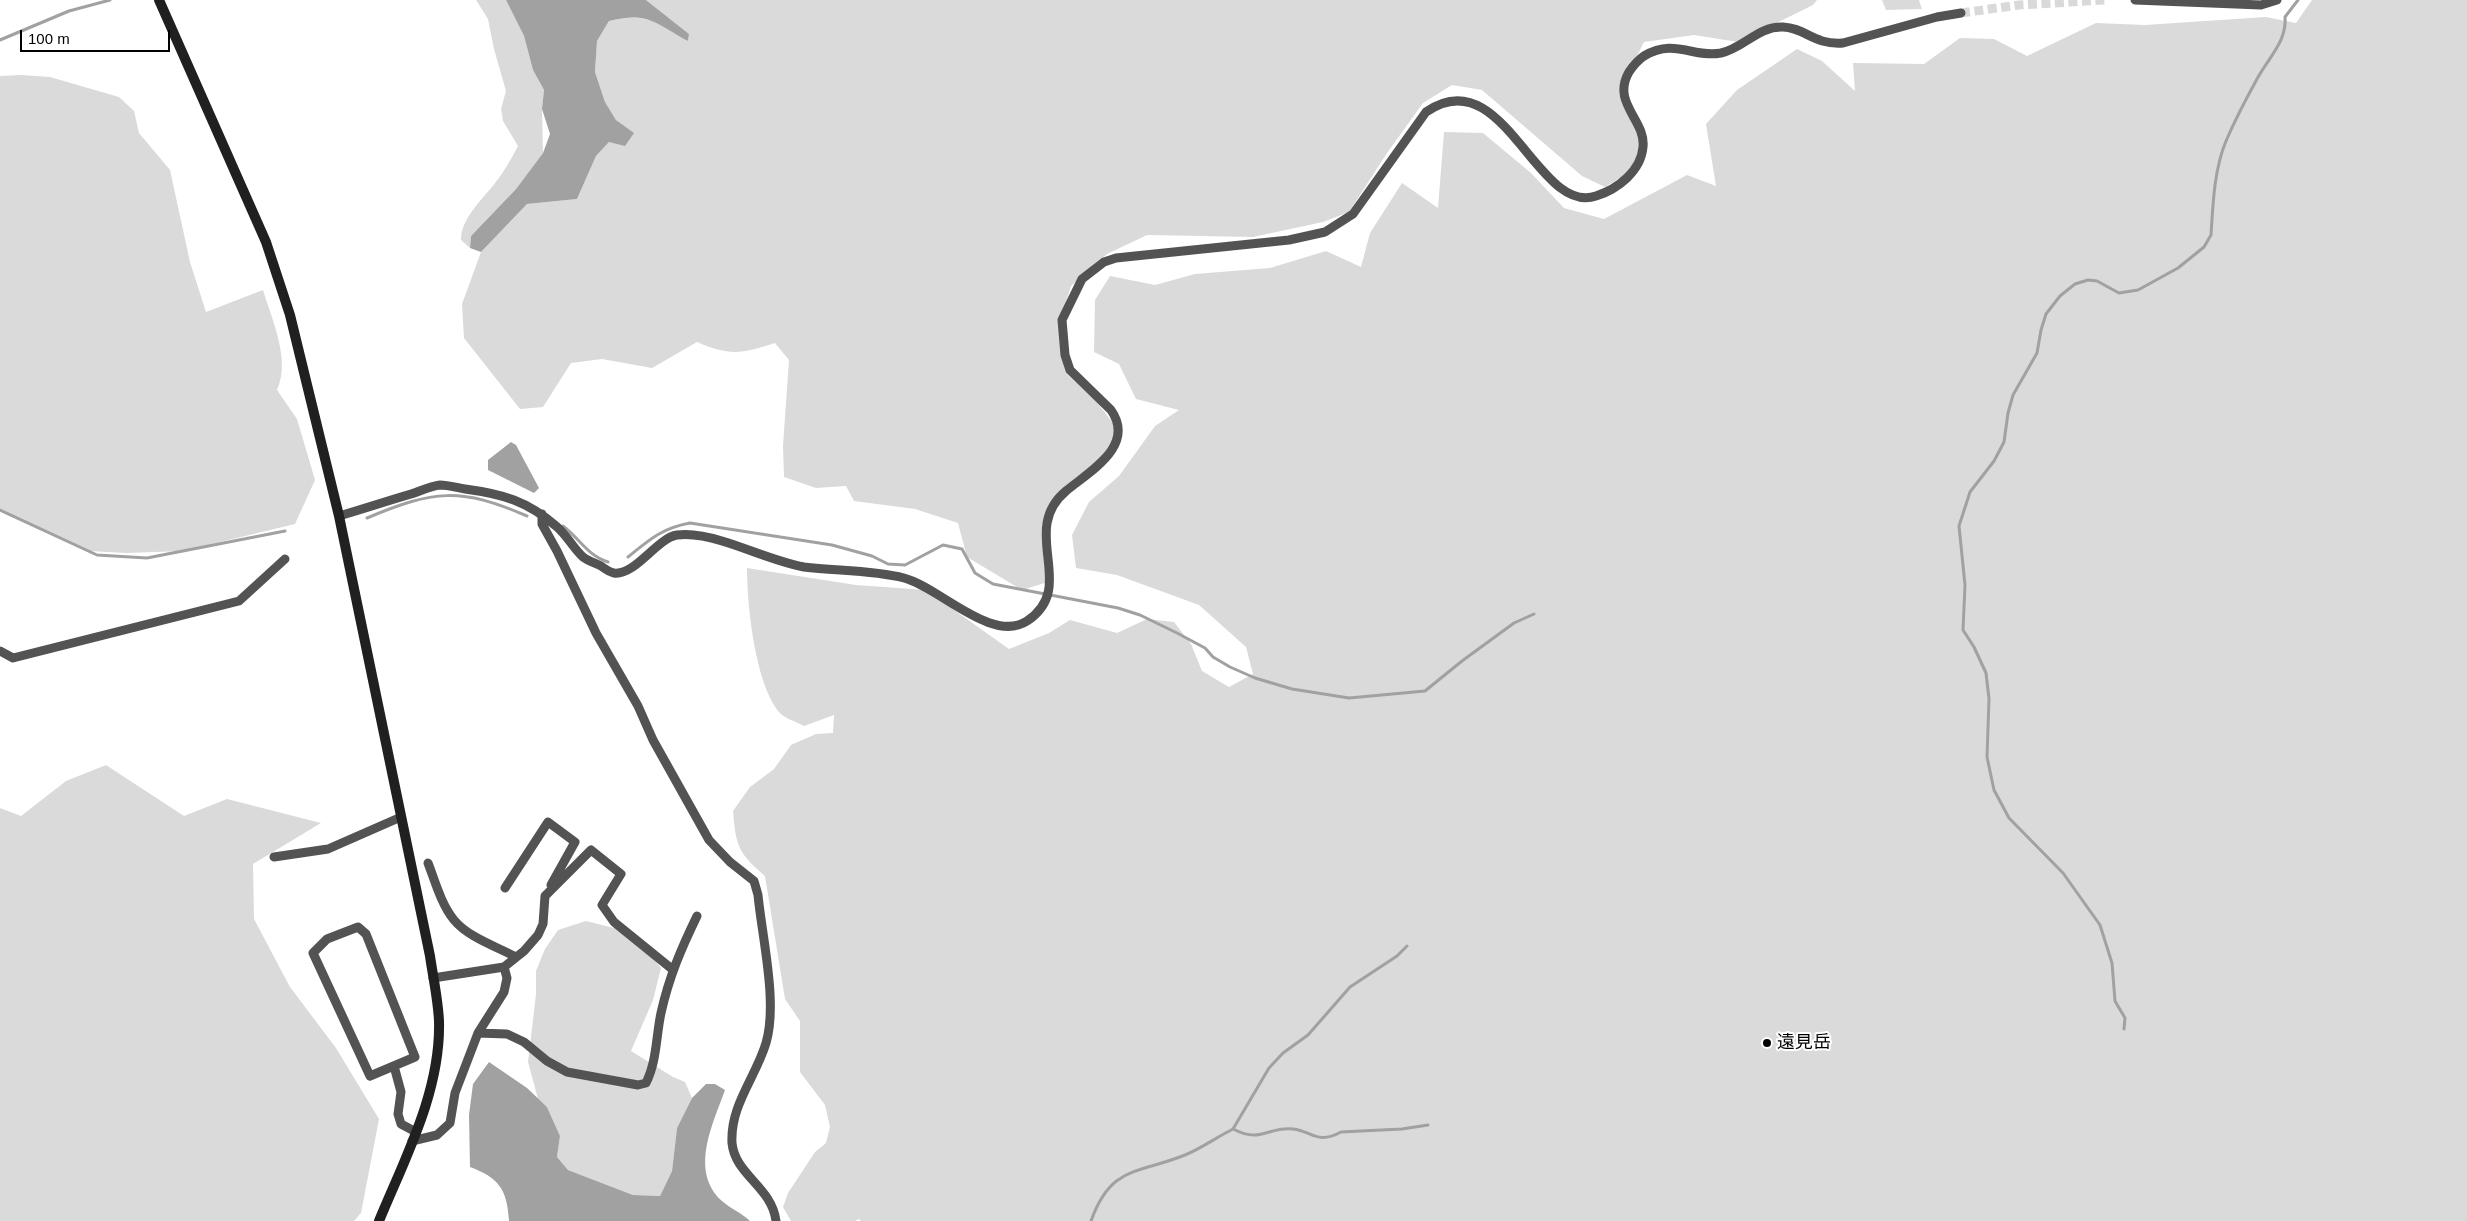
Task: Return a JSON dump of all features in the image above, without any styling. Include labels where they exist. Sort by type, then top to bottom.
[{"type":"street","points":[[159,0],[268,246],[290,315],[339,516],[433,978],[439,1021],[434,1073],[414,1136],[379,1221]]},
{"type":"street","points":[[2135,0],[2261,5],[2277,0]]},
{"type":"street","points":[[339,516],[440,485],[502,494],[530,506],[542,514],[559,528],[584,558],[610,572],[618,574],[639,563],[661,542],[677,535],[705,536],[800,566],[903,578],[922,585],[991,625],[1014,627],[1026,622],[1038,612],[1048,596],[1051,583],[1045,532],[1050,511],[1063,493],[1106,459],[1120,436],[1116,416],[1105,401],[1070,370],[1065,355],[1062,320],[1075,288],[1092,270],[1116,258],[1289,240],[1325,232],[1341,222],[1357,208],[1426,112],[1438,103],[1451,100],[1465,100],[1489,112],[1564,189],[1585,198],[1595,197],[1626,180],[1635,170],[1643,146],[1638,128],[1625,102],[1623,90],[1628,75],[1642,57],[1668,47],[1684,48],[1711,54],[1723,52],[1735,48],[1770,27],[1790,27],[1818,42],[1830,44],[1843,43],[1938,17],[1961,13]]},
{"type":"street","points":[[542,514],[542,524],[596,633],[638,706],[653,740],[709,840],[730,862],[754,881],[758,895],[771,1005],[766,1043],[740,1102],[733,1126],[732,1144],[742,1168],[764,1191],[775,1211],[776,1221]]},
{"type":"street","points":[[0,651],[13,658],[239,602],[285,559]]},
{"type":"street","points":[[274,857],[328,848],[401,818]]},
{"type":"street","points":[[433,978],[504,967],[514,956],[524,951],[538,935],[544,924],[545,896],[575,842],[548,822],[505,888]]},
{"type":"street","points":[[545,896],[591,850],[621,874],[602,905],[614,922],[672,970]]},
{"type":"street","points":[[428,863],[445,905],[454,920],[471,934],[514,956]]},
{"type":"street","points":[[478,1033],[507,1034],[524,1042],[547,1062],[567,1072],[638,1085],[646,1083],[652,1071],[660,1016],[672,970],[697,916]]},
{"type":"street","points":[[358,927],[366,934],[415,1057],[394,1066],[370,1076],[313,953],[327,939],[358,927]]},
{"type":"street","points":[[394,1066],[402,1092],[398,1114],[401,1124],[414,1136],[437,1134],[450,1123],[456,1093],[478,1033],[504,992],[506,978],[504,967]]},
{"type":"shaded area","points":[[476,0],[506,0],[524,36],[533,70],[544,90],[542,109],[543,153],[516,189],[471,236],[470,248],[461,240],[464,224],[495,183],[518,146],[503,121],[501,109],[506,91],[488,19]]},
{"type":"shaded area","points":[[506,0],[646,0],[689,34],[688,41],[659,24],[642,18],[622,18],[609,21],[597,41],[595,72],[605,102],[616,120],[634,133],[625,146],[609,142],[596,156],[577,199],[527,204],[481,252],[470,248],[471,236],[516,189],[543,153],[550,134],[542,109],[544,90],[533,70],[524,36]]},
{"type":"shaded area","points":[[646,0],[1817,0],[1813,5],[1738,42],[1694,35],[1644,42],[1624,82],[1643,146],[1628,173],[1605,187],[1582,176],[1482,90],[1452,85],[1423,103],[1387,153],[1349,212],[1323,222],[1253,237],[1147,235],[1107,254],[1071,286],[1060,321],[1068,375],[1096,401],[1116,427],[1117,448],[1067,493],[1048,520],[1051,581],[1022,590],[967,557],[958,523],[915,509],[854,501],[846,486],[816,488],[784,477],[783,446],[789,360],[775,343],[736,352],[718,350],[697,342],[652,368],[602,359],[571,363],[543,407],[520,409],[464,338],[462,304],[481,252],[527,204],[577,199],[596,156],[609,142],[633,133],[616,120],[605,102],[595,72],[597,41],[609,21],[622,18],[651,20],[688,41],[689,34]]},
{"type":"shaded area","points":[[1882,0],[1919,0],[1922,9],[1886,10]]},
{"type":"shaded area","points":[[2312,0],[2467,0],[2467,1221],[861,1221],[859,1219],[855,1221],[791,1221],[783,1207],[788,1193],[815,1152],[826,1143],[830,1127],[825,1105],[800,1072],[800,1021],[785,999],[765,876],[749,861],[740,848],[735,833],[733,811],[750,787],[774,769],[791,745],[816,734],[833,733],[834,715],[804,726],[780,713],[770,698],[763,681],[754,642],[747,568],[856,585],[926,590],[1009,649],[1049,633],[1070,620],[1117,633],[1147,619],[1174,622],[1191,644],[1202,671],[1229,687],[1253,674],[1246,647],[1199,605],[1117,575],[1076,568],[1072,535],[1089,502],[1119,476],[1155,426],[1179,410],[1136,399],[1119,364],[1094,352],[1095,300],[1110,276],[1155,285],[1195,274],[1270,268],[1326,251],[1361,267],[1370,233],[1402,183],[1438,208],[1444,132],[1483,133],[1531,173],[1564,208],[1604,219],[1687,175],[1716,186],[1706,124],[1737,90],[1797,49],[1822,61],[1855,91],[1853,63],[1924,64],[1960,38],[1994,39],[2027,56],[2096,23],[2145,25],[2266,17],[2296,23]]},
{"type":"shaded area","points":[[0,76],[50,77],[119,97],[134,111],[139,133],[170,170],[190,262],[206,312],[263,290],[279,340],[281,353],[281,378],[277,390],[297,419],[315,480],[295,524],[183,551],[126,553],[89,551],[0,511]]},
{"type":"shaded area","points":[[511,442],[516,445],[539,488],[534,493],[488,470],[488,460]]},
{"type":"shaded area","points":[[106,765],[184,816],[227,799],[321,823],[253,864],[254,919],[290,987],[336,1048],[379,1119],[361,1213],[354,1221],[0,1221],[0,808],[21,816],[66,781]]},
{"type":"shaded area","points":[[586,921],[614,928],[640,941],[661,968],[653,1000],[631,1051],[673,1077],[685,1082],[692,1098],[677,1128],[672,1171],[660,1196],[633,1195],[568,1170],[557,1157],[560,1136],[547,1107],[538,1099],[528,1062],[536,994],[536,971],[545,949],[558,930]]},
{"type":"shaded area","points":[[489,1062],[527,1088],[547,1107],[560,1136],[557,1157],[568,1170],[633,1195],[660,1196],[672,1171],[677,1128],[692,1098],[706,1084],[715,1084],[725,1090],[710,1132],[705,1162],[707,1176],[712,1189],[722,1201],[750,1221],[509,1221],[506,1201],[500,1186],[495,1180],[470,1167],[469,1115],[473,1084]]},
{"type":"waterway","points":[[0,40],[69,11],[110,0]]},
{"type":"waterway","points":[[2124,1029],[2125,1018],[2115,1001],[2112,963],[2100,925],[2063,873],[2009,818],[1994,790],[1987,757],[1989,699],[1986,673],[1974,647],[1963,630],[1965,585],[1959,526],[1970,492],[1994,461],[2004,442],[2008,413],[2013,395],[2037,353],[2046,314],[2060,296],[2075,284],[2088,280],[2097,281],[2119,293],[2138,290],[2178,268],[2204,247],[2211,235],[2213,199],[2219,164],[2226,141],[2261,71],[2280,42],[2285,26],[2285,17],[2298,0]]},
{"type":"waterway","points":[[367,518],[429,497],[447,496],[483,500],[527,516]]},
{"type":"waterway","points":[[0,510],[97,555],[147,558],[285,531]]},
{"type":"waterway","points":[[628,557],[664,531],[690,523],[832,545],[872,556],[888,564],[905,565],[943,545],[962,549],[975,573],[993,584],[1118,608],[1140,615],[1205,648],[1213,657],[1230,667],[1255,678],[1292,689],[1349,698],[1425,691],[1514,623],[1534,614]]},
{"type":"waterway","points":[[563,526],[595,556],[608,562]]},
{"type":"waterway","points":[[1233,1129],[1269,1068],[1283,1053],[1308,1035],[1350,987],[1397,956],[1407,946]]},
{"type":"waterway","points":[[1091,1221],[1099,1203],[1117,1181],[1140,1169],[1185,1155],[1233,1129],[1251,1135],[1293,1129],[1315,1136],[1326,1137],[1341,1132],[1402,1129],[1428,1125]]},
{"type":"tunnel","points":[[1961,13],[2019,5],[2105,0]]},
{"type":"place","name":"遠見岳","points":[[1767,1043]]}]
